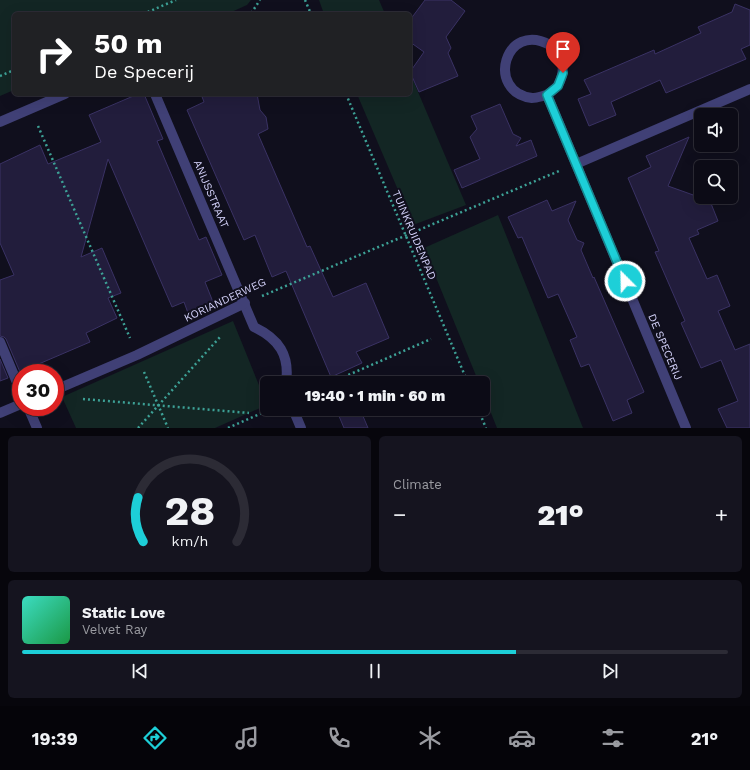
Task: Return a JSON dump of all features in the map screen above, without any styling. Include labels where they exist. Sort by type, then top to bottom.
[{"type":"street","points":[[528,40],[542,40],[554,47],[562,58],[563,73],[558,86],[547,95],[533,98],[519,94],[509,85],[504,71],[506,58],[515,46],[528,40]]},
{"type":"street","points":[[576,164],[750,89]]},
{"type":"street","name":"DE SPECERIJ","points":[[547,95],[686,428]]},
{"type":"street","points":[[0,122],[60,96]]},
{"type":"street","name":"ANIJSSTRAAT","points":[[156,96],[254,327],[266,332],[276,340],[283,353],[287,366],[286,376]]},
{"type":"street","name":"KORIANDERWEG","points":[[64,386],[137,355],[244,303]]},
{"type":"street","points":[[0,342],[12,371]]},
{"type":"street","points":[[0,413],[12,408]]},
{"type":"street","points":[[32,416],[37,428]]},
{"type":"street","points":[[296,416],[301,428]]},
{"type":"path","points":[[148,12],[176,0]]},
{"type":"path","points":[[252,12],[260,0]]},
{"type":"path","points":[[305,0],[310,12]]},
{"type":"path","points":[[0,76],[12,71]]},
{"type":"path","name":"TUINKRUIDENPAD","points":[[347,96],[465,376]]},
{"type":"path","points":[[31,109],[168,428]]},
{"type":"path","points":[[406,234],[576,164]]},
{"type":"path","name":"KORIANDERWEG","points":[[244,303],[406,234]]},
{"type":"path","points":[[138,428],[223,333]]},
{"type":"path","points":[[346,376],[431,339]]},
{"type":"path","points":[[83,399],[249,413]]},
{"type":"path","points":[[228,428],[260,414]]},
{"type":"path","points":[[481,416],[486,428]]},
{"type":"green space","points":[[0,0],[251,0],[247,5],[231,12],[12,12],[12,91],[0,96]]},
{"type":"green space","points":[[319,0],[379,0],[384,12],[323,12]]},
{"type":"green space","points":[[412,78],[466,205],[413,225],[358,96],[412,96]]},
{"type":"green space","points":[[498,215],[583,428],[497,428],[490,410],[490,376],[476,376],[424,248]]},
{"type":"green space","points":[[233,321],[260,388],[260,408],[215,428],[76,428],[64,401],[64,396]]},
{"type":"building","points":[[425,0],[451,0],[465,11],[446,37],[451,48],[448,53],[458,76],[419,92],[412,76],[412,69],[424,52],[412,43],[412,17]]},
{"type":"building","points":[[735,4],[750,10],[750,45],[741,49],[746,59],[666,93],[660,80],[611,102],[616,115],[589,126],[578,99],[591,94],[584,80],[654,50],[655,54],[701,33],[698,27],[732,12]]},
{"type":"building","points":[[133,96],[145,96],[163,139],[157,141],[199,240],[206,237],[222,275],[205,282],[213,302],[188,313],[184,302],[172,307],[108,159],[81,257],[102,248],[121,293],[108,298],[117,318],[86,333],[90,342],[39,364],[17,364],[6,339],[0,336],[0,280],[14,275],[0,243],[0,164],[40,145],[48,164],[101,142],[89,115]]},
{"type":"building","points":[[202,96],[257,96],[260,110],[266,117],[268,129],[258,134],[307,247],[310,246],[333,297],[366,283],[389,338],[356,352],[362,363],[331,376],[286,271],[272,277],[255,235],[244,240],[187,110],[204,102]]},
{"type":"building","points":[[500,104],[513,134],[521,138],[516,146],[531,140],[537,156],[462,188],[454,170],[480,159],[470,137],[477,129],[471,116]]},
{"type":"building","points":[[689,137],[668,186],[694,195],[694,204],[711,204],[718,221],[697,230],[699,234],[689,238],[707,279],[717,275],[730,306],[718,311],[735,350],[750,344],[750,428],[727,428],[718,409],[738,401],[721,360],[701,368],[681,323],[685,321],[655,252],[659,251],[628,178],[651,167],[646,156]]},
{"type":"building","points":[[547,200],[552,211],[576,201],[568,220],[577,240],[584,243],[581,250],[644,392],[627,400],[632,413],[613,421],[589,364],[581,367],[570,340],[577,337],[558,294],[548,298],[522,237],[518,238],[508,217]]},
{"type":"building","points":[[0,359],[8,378],[0,381]]},
{"type":"building","points":[[339,416],[363,416],[368,428],[344,428]]},
{"type":"route","points":[[563,73],[558,86],[547,95],[625,281]]}]
